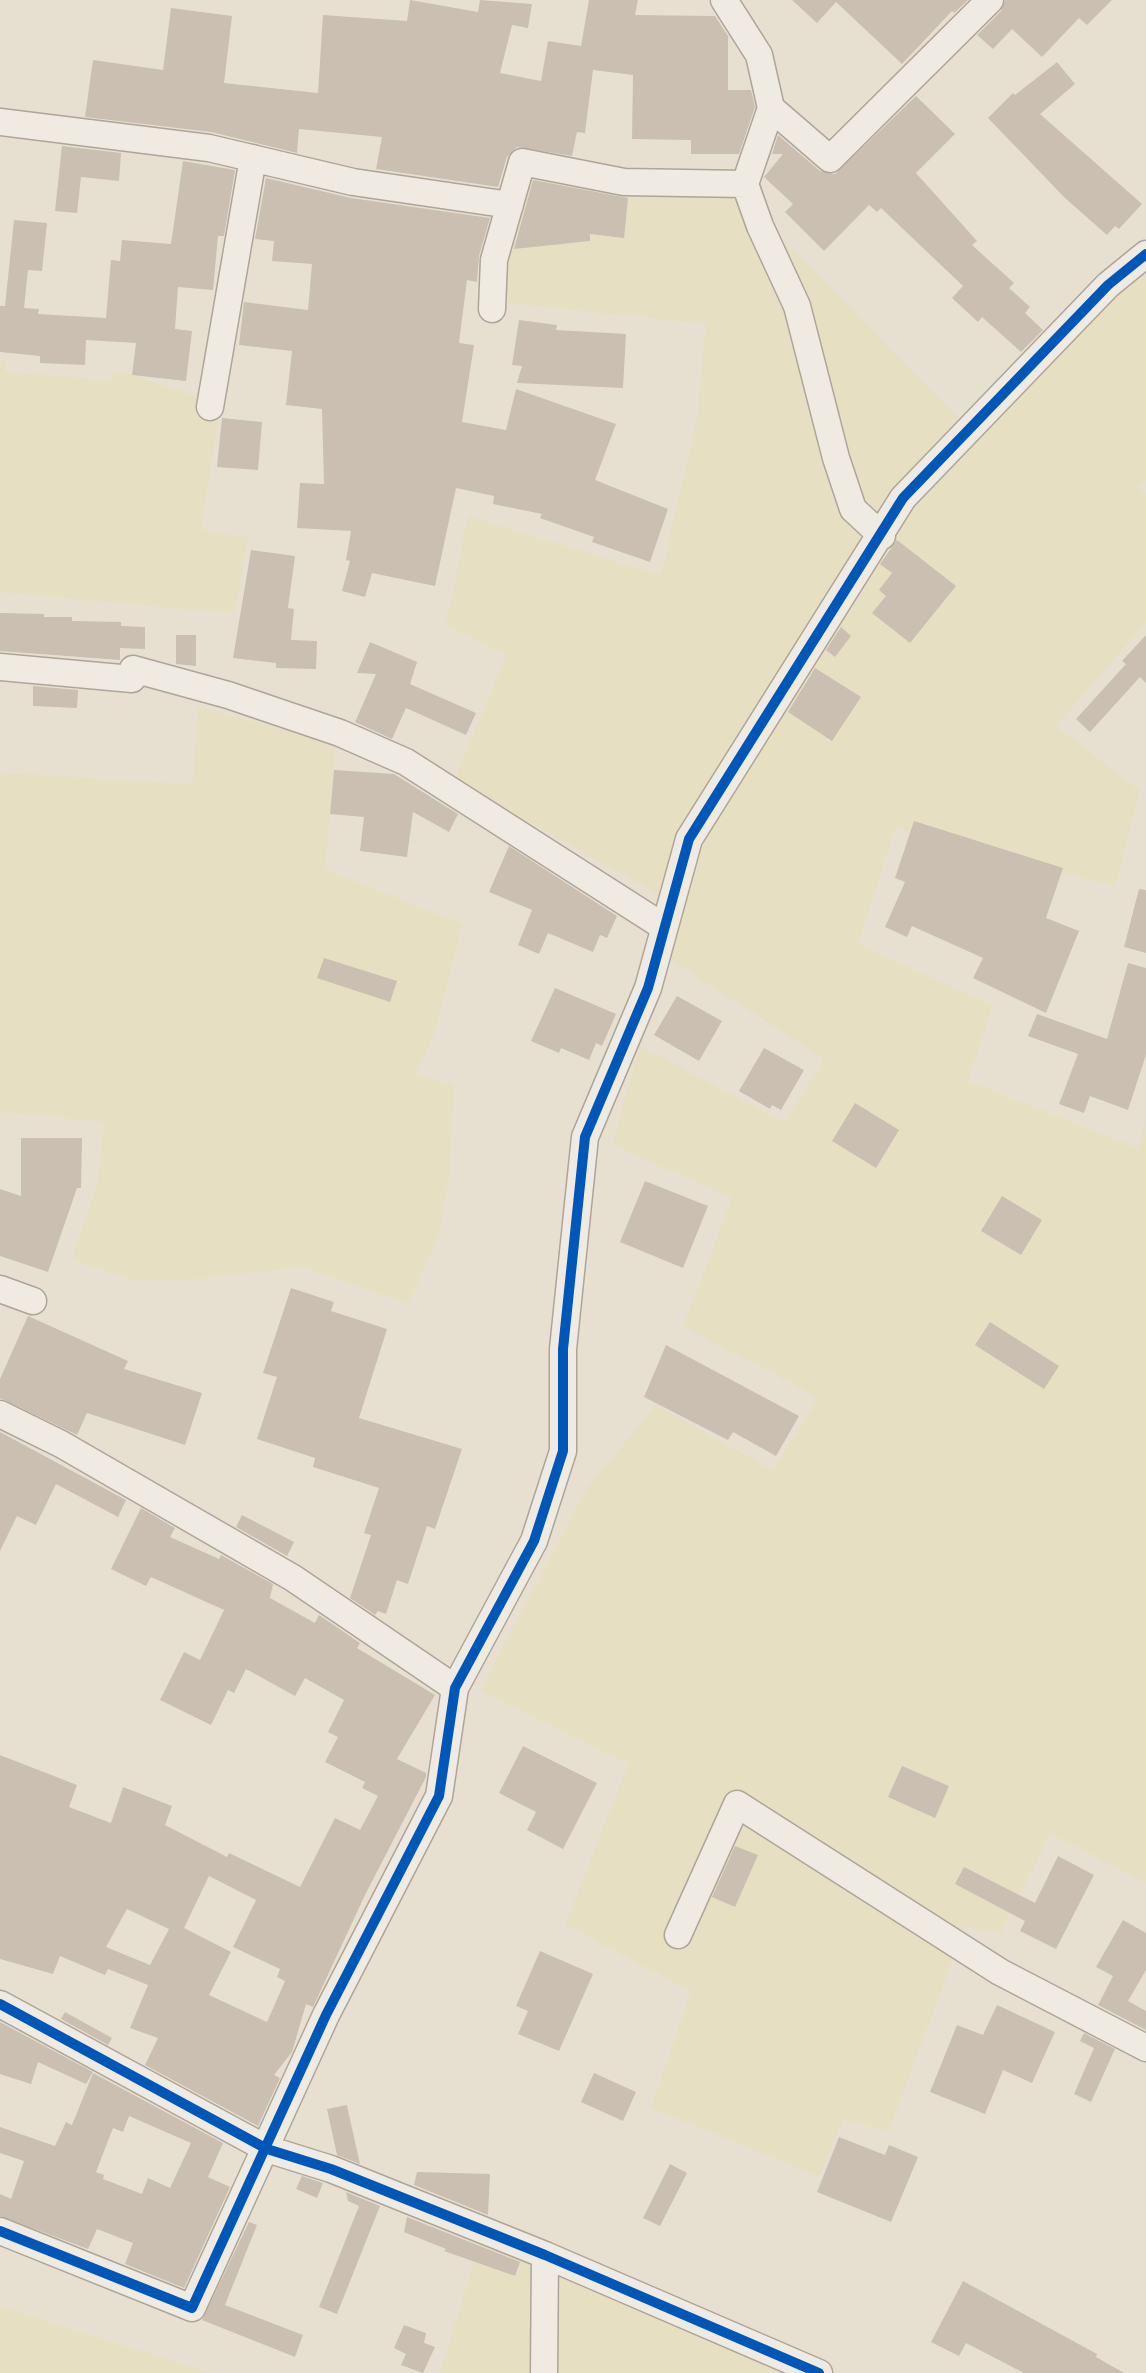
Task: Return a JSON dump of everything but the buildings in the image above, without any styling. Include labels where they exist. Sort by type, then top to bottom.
[{"type":"street","points":[[724,0],[759,55],[771,108],[745,184],[760,226],[797,306],[836,458],[853,509],[882,536]]},
{"type":"street","points":[[771,108],[830,159],[990,0]]},
{"type":"street","points":[[0,122],[209,148],[353,182],[510,205]]},
{"type":"street","points":[[210,407],[253,158]]},
{"type":"street","points":[[492,309],[494,260],[522,162],[624,182],[745,184]]},
{"type":"street","points":[[0,2231],[192,2308],[326,2015],[439,1796],[455,1688],[534,1541],[564,1451],[564,1349],[585,1137],[648,988],[689,839],[904,498],[1108,285],[1146,254]]},
{"type":"street","points":[[0,667],[132,680],[133,669],[228,695],[340,733],[406,762],[664,927]]},
{"type":"street","points":[[0,1289],[33,1301]]},
{"type":"street","points":[[0,1414],[61,1444],[293,1578],[455,1688]]},
{"type":"street","points":[[678,1935],[737,1804],[1000,1972],[1146,2048]]},
{"type":"street","points":[[0,2004],[267,2149],[331,2169],[545,2255],[818,2373]]},
{"type":"street","points":[[544,2373],[545,2255]]},
{"type":"shaded area","points":[[524,154],[736,193],[967,426],[1146,258],[1146,480],[1139,487],[1146,495],[1146,622],[1056,726],[1140,791],[1115,887],[896,827],[858,944],[993,1005],[968,1081],[1138,1148],[1146,1118],[1146,1883],[1051,1834],[1000,1934],[965,1926],[889,2131],[843,2120],[819,2177],[651,2108],[691,1991],[565,1925],[628,1764],[480,1690],[587,1488],[656,1405],[772,1470],[819,1398],[683,1326],[732,1198],[612,1145],[640,1046],[784,1122],[824,1059],[673,961],[653,891],[454,781],[506,655],[446,625],[468,516],[661,575],[697,418],[706,324],[500,302]]},
{"type":"shaded area","points":[[0,360],[6,361],[5,372],[112,380],[113,369],[221,404],[201,529],[248,538],[235,614],[0,592]]},
{"type":"shaded area","points":[[198,707],[336,743],[325,869],[463,924],[434,1035],[416,1073],[454,1086],[449,1175],[439,1237],[408,1304],[301,1267],[199,1279],[132,1280],[71,1260],[96,1188],[105,1122],[0,1112],[0,773],[192,784]]},
{"type":"shaded area","points":[[485,2226],[802,2373],[440,2373]]},
{"type":"shaded area","points":[[0,2306],[211,2373],[0,2373]]},
{"type":"cycle path","points":[[0,2231],[192,2308],[326,2015],[439,1796],[455,1688],[534,1541],[563,1451],[563,1349],[585,1137],[648,988],[689,839],[903,498],[1108,285],[1146,254]]},
{"type":"cycle path","points":[[0,2004],[267,2149],[331,2169],[545,2255],[819,2373]]}]
